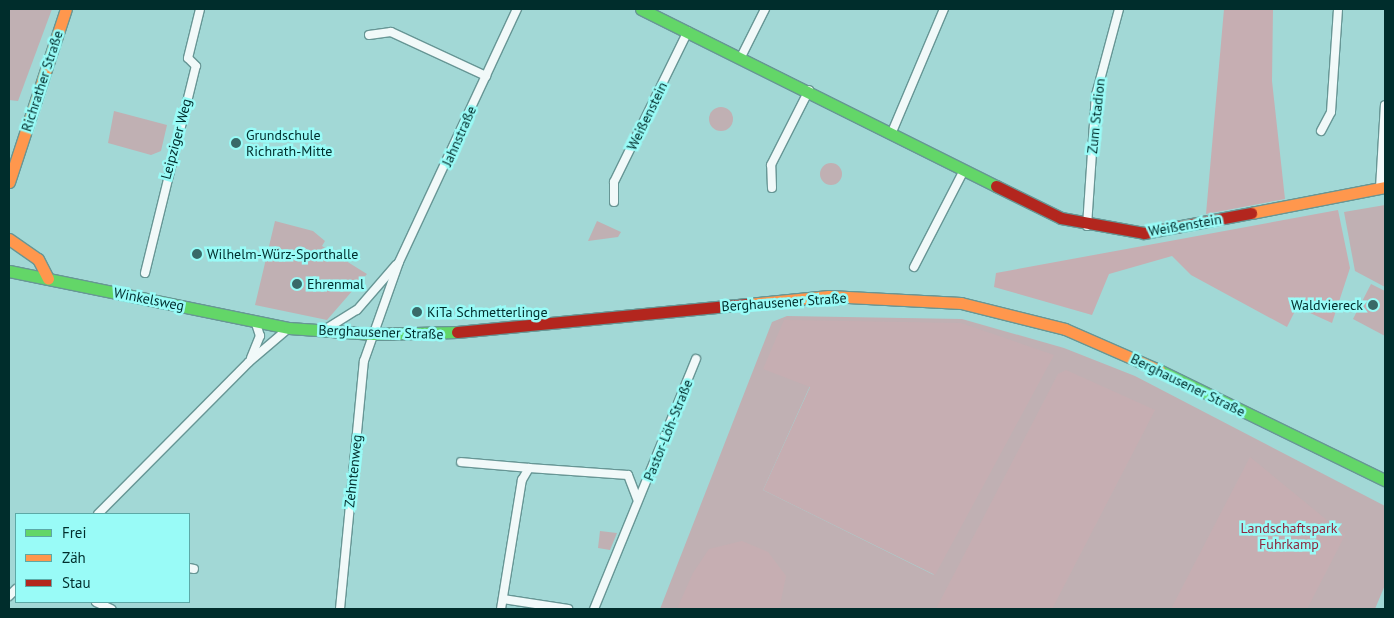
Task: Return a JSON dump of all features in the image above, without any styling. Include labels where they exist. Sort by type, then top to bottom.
[{"type":"main road","name":"Richrather Straße","points":[[9,182],[66,9]]},
{"type":"main road","name":"Weißenstein","points":[[641,9],[809,90],[964,170],[1087,226],[1144,233],[1382,187]]},
{"type":"main road","points":[[9,239],[38,259],[48,279]]},
{"type":"main road","name":"Winkelsweg","points":[[9,271],[289,328]]},
{"type":"main road","name":"Berghausener Straße","points":[[289,328],[373,334],[493,331],[829,296],[961,303],[1065,329],[1385,480]]},
{"type":"street","name":"Leipziger Weg","points":[[144,273],[196,66],[188,58],[200,9]]},
{"type":"street","name":"Jahnstraße","points":[[373,334],[399,262],[517,9]]},
{"type":"street","points":[[741,57],[765,9]]},
{"type":"street","points":[[892,132],[944,9]]},
{"type":"street","name":"Zum Stadion","points":[[1087,226],[1096,95],[1120,9]]},
{"type":"street","points":[[1321,131],[1331,112],[1338,9]]},
{"type":"street","name":"Weißenstein","points":[[614,202],[614,182],[688,31]]},
{"type":"street","points":[[369,34],[390,32],[486,76]]},
{"type":"street","points":[[772,188],[771,165],[809,90]]},
{"type":"street","points":[[1382,187],[1385,105]]},
{"type":"street","points":[[914,267],[964,170]]},
{"type":"street","name":"Jahnstraße","points":[[324,330],[358,310],[399,262]]},
{"type":"street","points":[[249,362],[259,343],[254,321]]},
{"type":"street","points":[[99,513],[249,362],[289,328]]},
{"type":"street","name":"Zehntenweg","points":[[340,609],[364,361],[373,334]]},
{"type":"street","name":"Pastor-Löh-Straße","points":[[594,609],[637,499],[649,480],[696,359]]},
{"type":"street","name":"Pastor-Löh-Straße","points":[[461,462],[628,475],[637,499]]},
{"type":"street","points":[[501,609],[522,480],[529,468]]},
{"type":"street","points":[[503,598],[568,609]]},
{"type":"street","points":[[98,603],[111,609]]},
{"type":"green space","points":[[9,9],[52,9],[18,101],[9,100]]},
{"type":"green space","points":[[1224,9],[1273,9],[1272,81],[1285,199],[1206,214]]},
{"type":"green space","points":[[721,107],[726,108],[732,114],[732,124],[726,130],[721,131],[716,130],[710,124],[709,119],[710,114],[716,108]]},
{"type":"green space","points":[[114,111],[167,125],[161,151],[151,155],[108,143]]},
{"type":"green space","points":[[831,163],[839,166],[842,174],[839,182],[831,185],[823,182],[820,174],[823,166]]},
{"type":"green space","points":[[1385,205],[1385,287],[1355,271],[1344,212]]},
{"type":"green space","points":[[1338,210],[1350,268],[1332,323],[1297,307],[1287,327],[1191,275],[1172,256],[1109,274],[1092,315],[994,287],[996,273]]},
{"type":"green space","points":[[275,221],[313,231],[325,241],[322,246],[367,274],[327,320],[255,305]]},
{"type":"green space","points":[[597,221],[621,232],[618,237],[588,241]]},
{"type":"green space","name":"Waldviereck","points":[[1371,284],[1385,291],[1385,336],[1353,319]]},
{"type":"green space","name":"Landschaftspark Fuhrkamp","points":[[787,316],[962,319],[1064,348],[1135,376],[1385,506],[1385,585],[1375,609],[660,609],[772,322]],"holes":[[[810,386],[934,575],[763,490]]]},
{"type":"green space","points":[[784,320],[961,323],[1054,355],[935,575],[763,490],[810,387],[763,369]]},
{"type":"green space","points":[[1066,370],[1155,410],[1052,609],[936,609],[1058,374]]},
{"type":"green space","points":[[1250,457],[1345,535],[1307,609],[1171,609]]},
{"type":"green space","points":[[600,531],[617,533],[610,550],[598,548]]},
{"type":"green space","points":[[742,541],[768,552],[786,576],[779,609],[677,609],[693,573],[709,549]]},
{"type":"traffic: fast","points":[[641,9],[996,186]]},
{"type":"traffic: fast","points":[[9,271],[289,328],[373,334],[457,332]]},
{"type":"traffic: fast","points":[[1159,370],[1385,480]]},
{"type":"traffic: slow","points":[[9,182],[66,9]]},
{"type":"traffic: slow","points":[[1251,213],[1385,187]]},
{"type":"traffic: slow","points":[[9,239],[38,259],[48,279]]},
{"type":"traffic: slow","points":[[748,304],[829,296],[961,303],[1065,329],[1159,370]]},
{"type":"traffic: jam","points":[[996,186],[1061,218],[1144,233],[1251,213]]},
{"type":"traffic: jam","points":[[457,332],[748,304]]},
{"type":"place","name":"Grundschule Richrath-Mitte","points":[[236,143]]},
{"type":"place","name":"Wilhelm-Würz-Sporthalle","points":[[197,254]]},
{"type":"place","name":"Ehrenmal","points":[[297,284]]},
{"type":"place","name":"Waldviereck","points":[[1373,305]]},
{"type":"place","name":"KiTa Schmetterlinge","points":[[417,312]]}]
